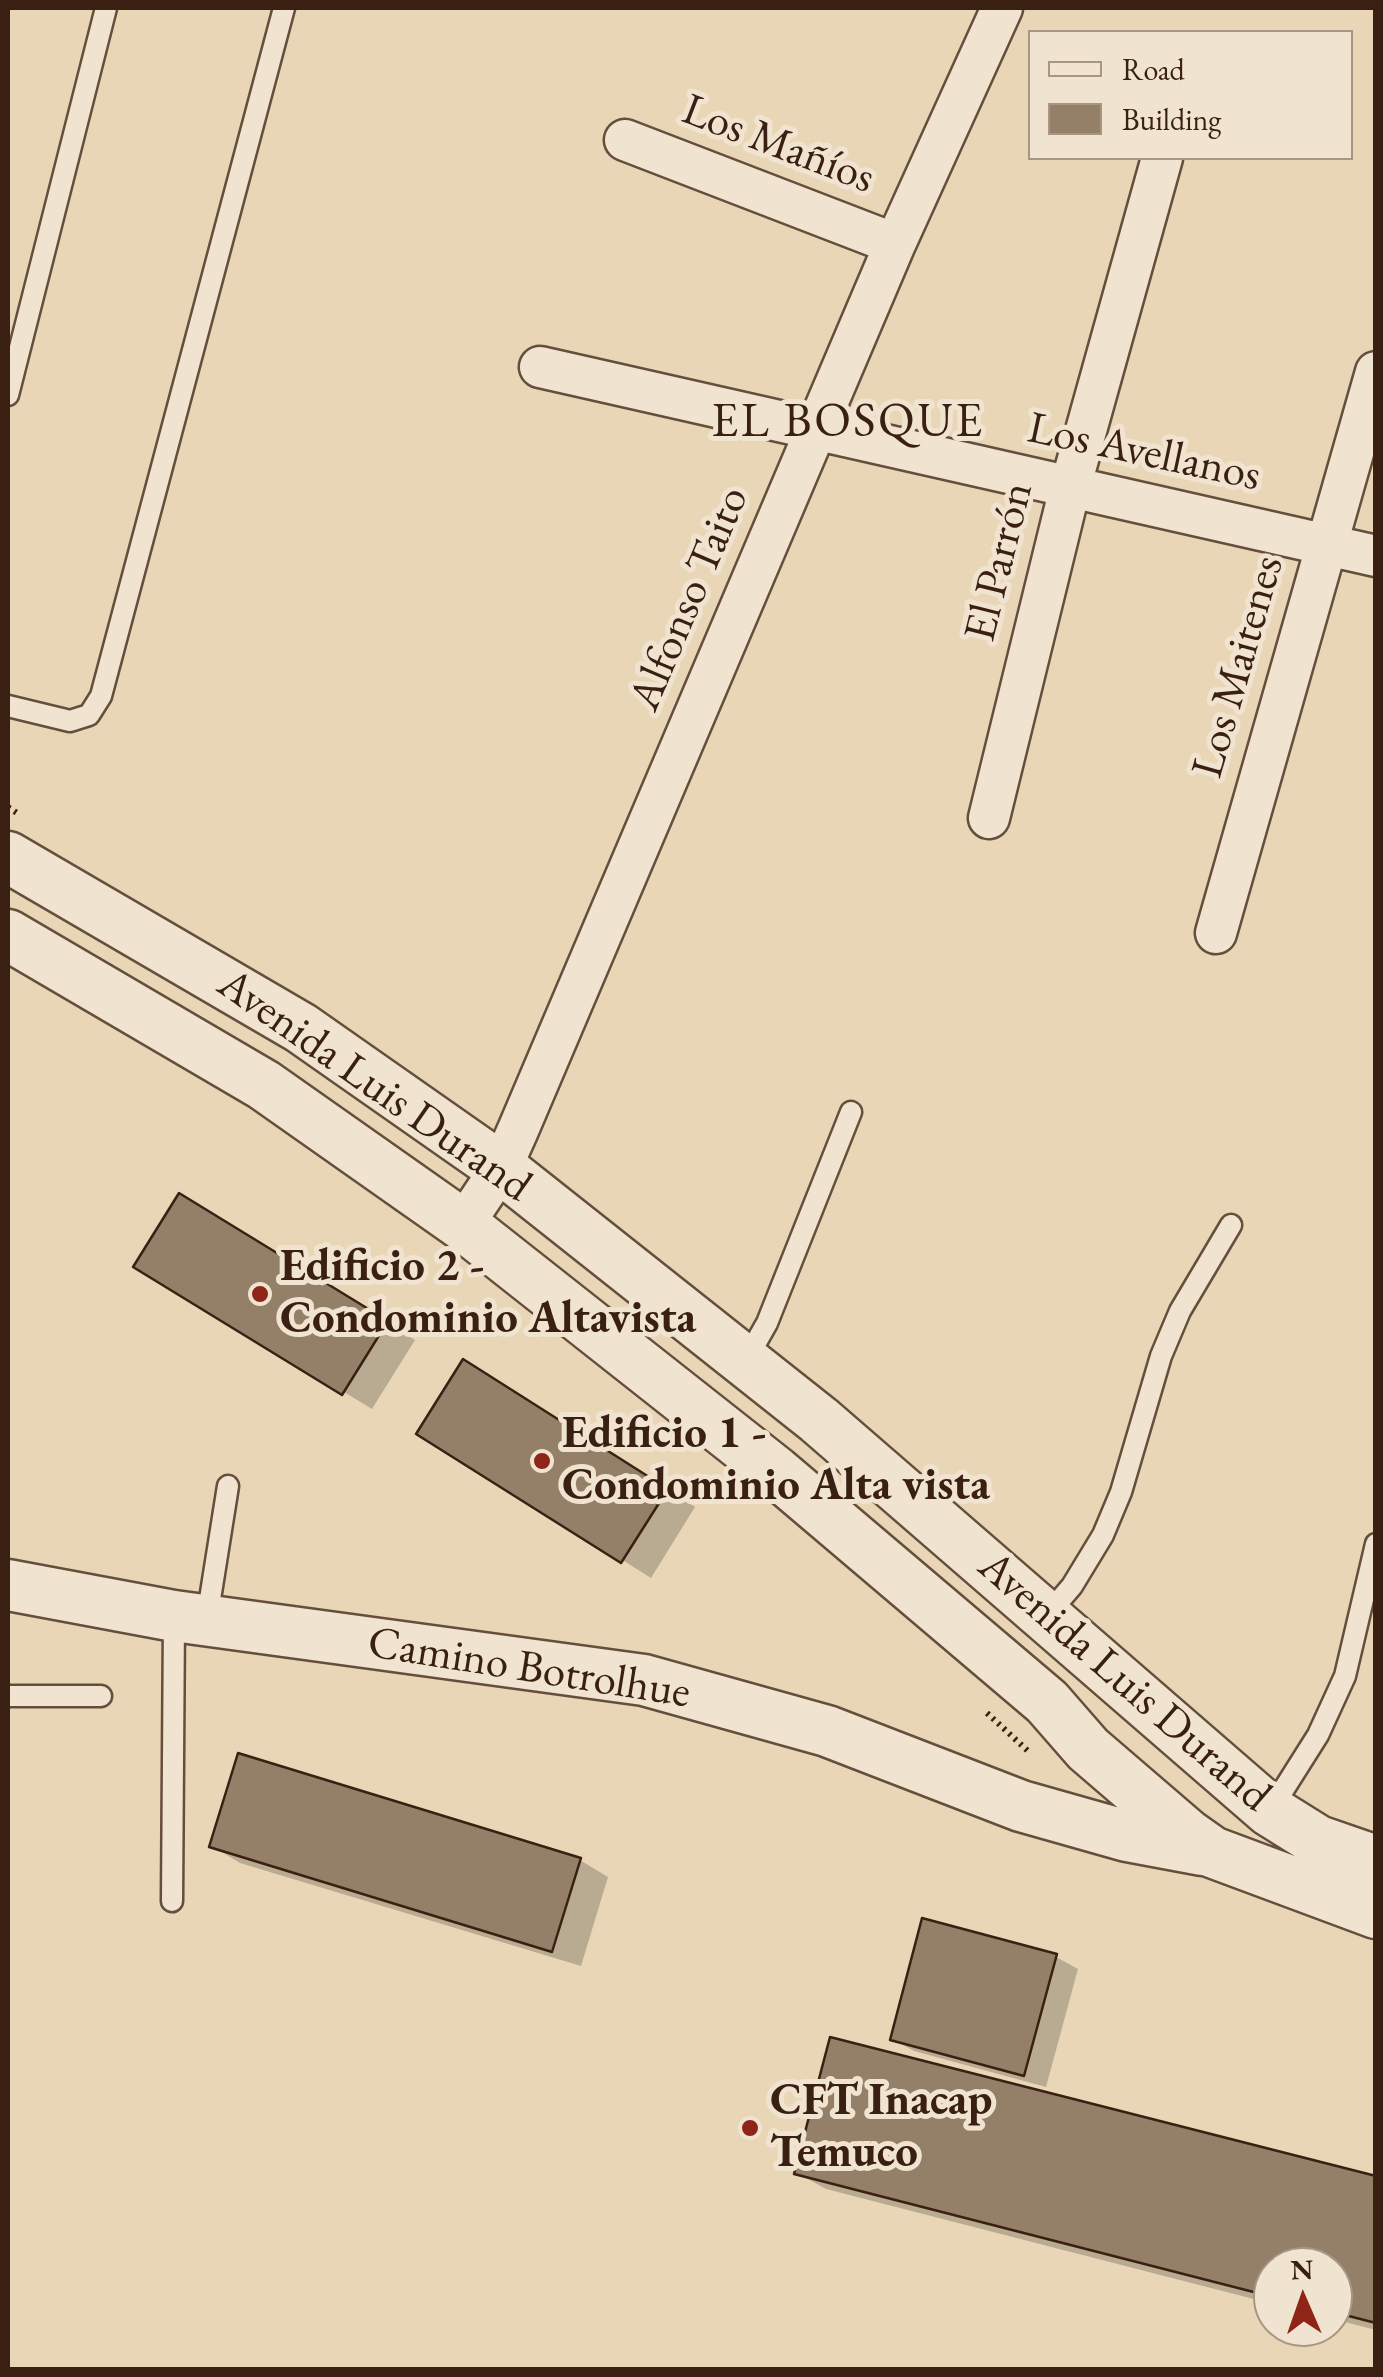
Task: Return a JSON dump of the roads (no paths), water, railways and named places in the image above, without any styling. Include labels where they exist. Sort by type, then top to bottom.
[{"type":"street","name":"Alfonso Taito","points":[[463,1225],[501,1168],[895,244],[1002,8]]},
{"type":"street","name":"Los Mañíos","points":[[625,140],[895,244]]},
{"type":"street","name":"El Parrón","points":[[989,818],[1070,488],[1161,160]]},
{"type":"street","name":"Los Avellanos","points":[[540,367],[1376,556]]},
{"type":"street","name":"Los Maitenes","points":[[1216,932],[1376,372]]},
{"type":"street","name":"Avenida Luis Durand","points":[[8,857],[301,1028],[501,1168],[745,1362],[1048,1614],[1270,1811],[1318,1841],[1376,1861]]},
{"type":"street","name":"Avenida Luis Durand","points":[[8,935],[264,1085],[463,1225],[776,1472],[1047,1702],[1133,1790],[1212,1852],[1376,1913]]},
{"type":"street","name":"Camino Botrolhue","points":[[8,1585],[190,1617],[644,1680],[827,1731],[1021,1806],[1126,1836],[1212,1852]]},
{"type":"lane","points":[[8,395],[106,8]]},
{"type":"lane","points":[[8,706],[70,721],[88,715],[101,696],[284,8]]},
{"type":"lane","points":[[745,1362],[767,1323],[851,1112]]},
{"type":"lane","points":[[1048,1614],[1072,1586],[1103,1534],[1121,1492],[1161,1356],[1196,1282],[1232,1226]]},
{"type":"lane","points":[[172,1900],[190,1617],[228,1486]]},
{"type":"lane","points":[[1270,1811],[1318,1734],[1345,1676],[1376,1544]]},
{"type":"lane","points":[[8,1696],[101,1696]]},
{"type":"place","name":"Edificio 2 - Condominio Altavista","points":[[260,1294]]},
{"type":"place","name":"Edificio 1 - Condominio Alta vista","points":[[542,1461]]},
{"type":"place","name":"CFT Inacap Temuco","points":[[750,2128]]},
{"type":"district","name":"EL BOSQUE","points":[[848,423]]}]
